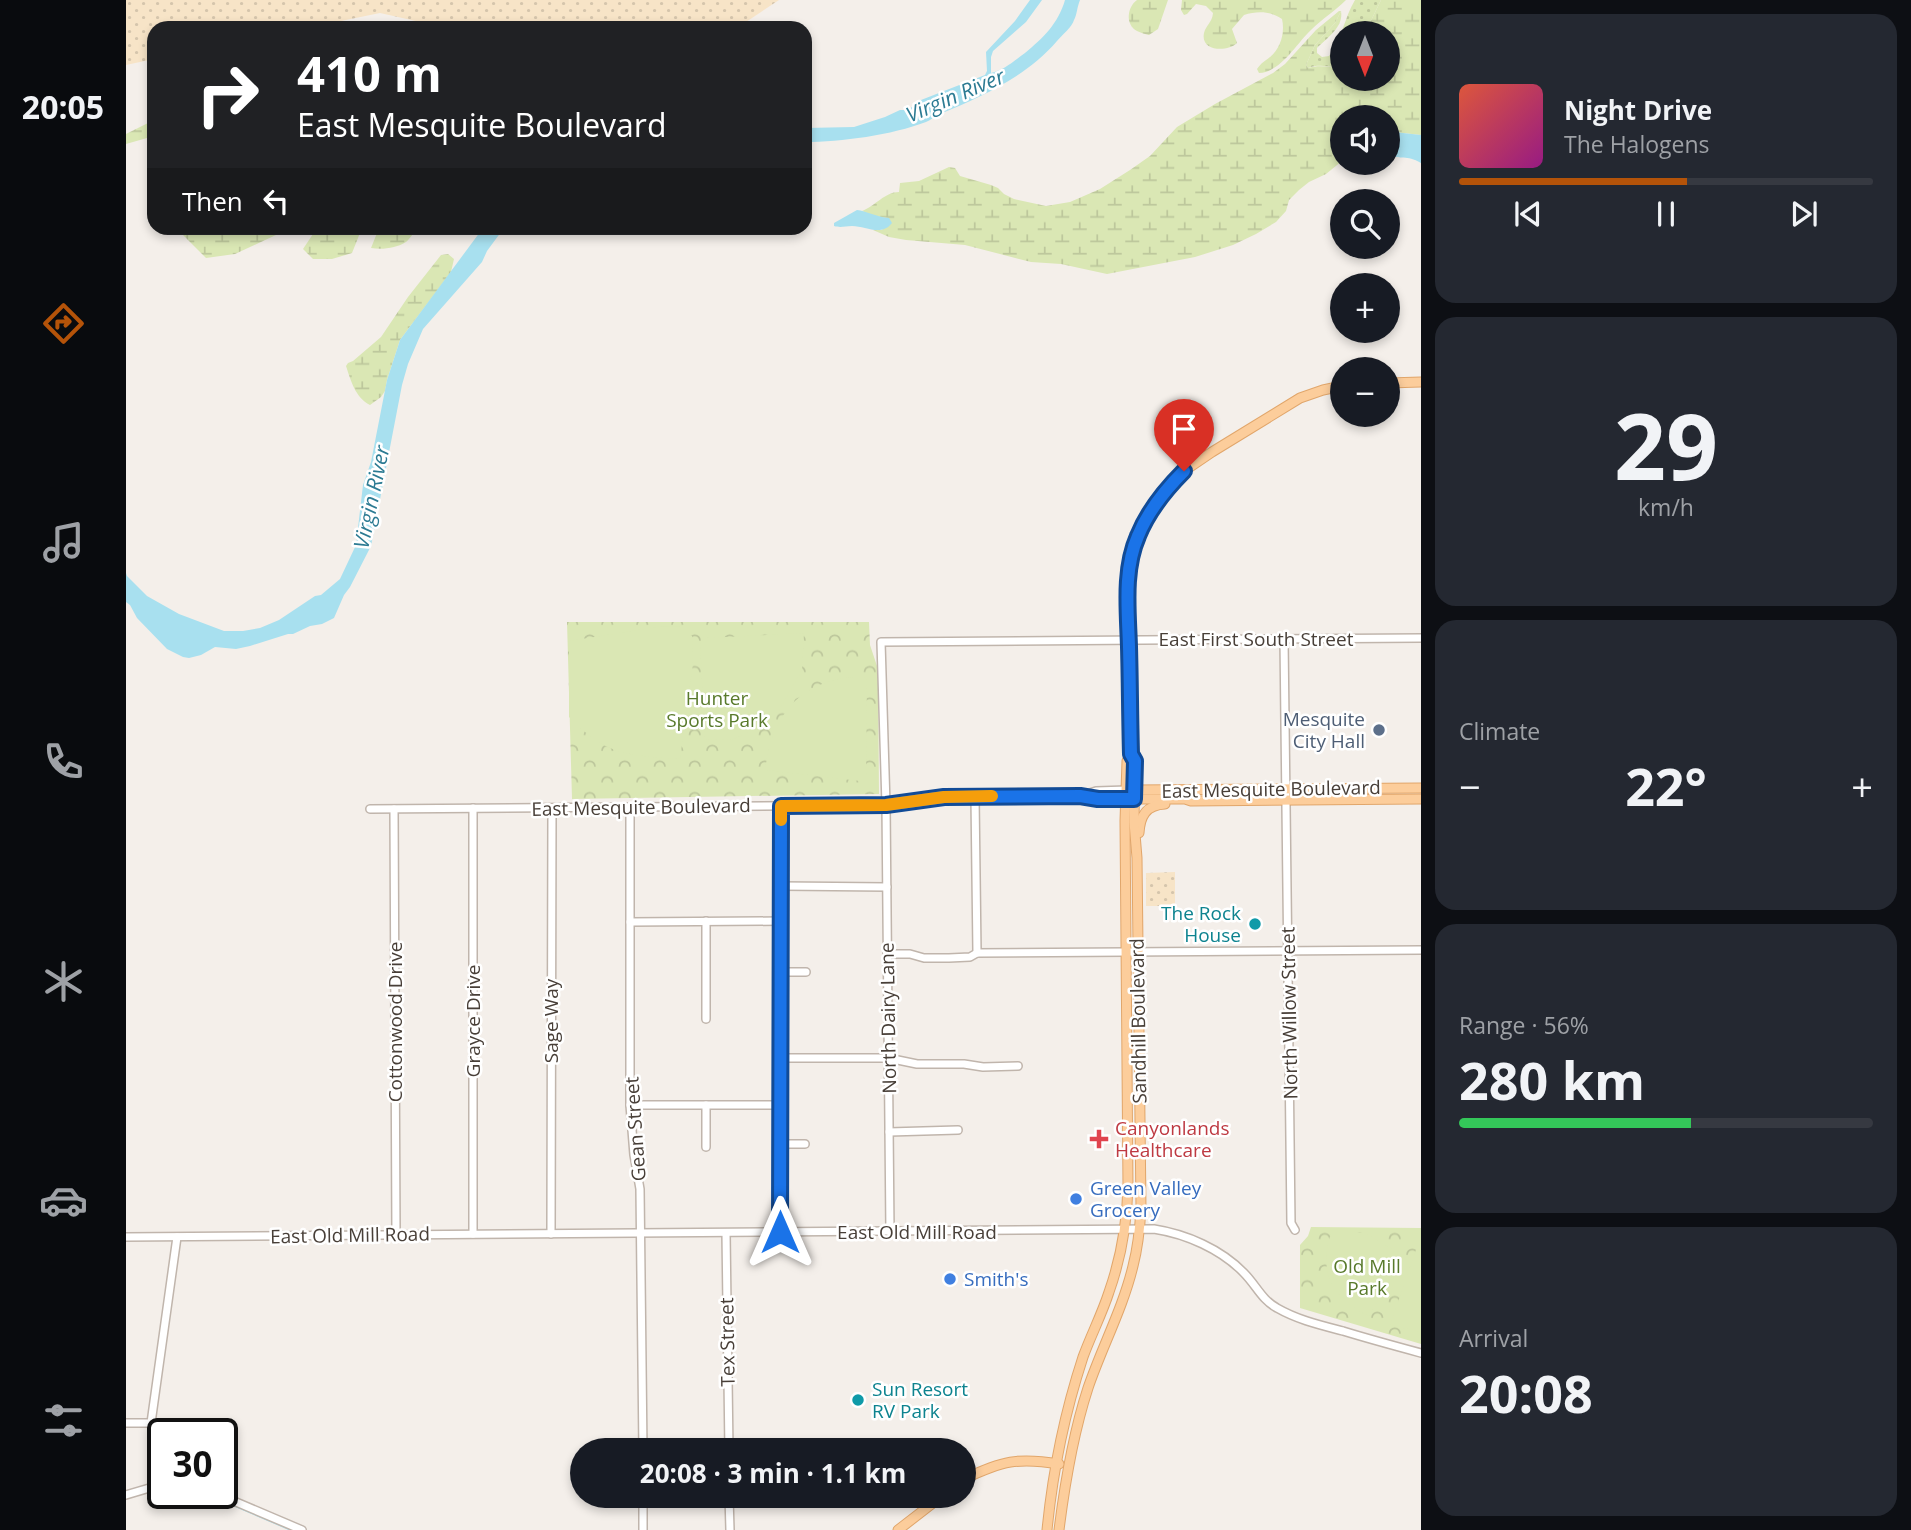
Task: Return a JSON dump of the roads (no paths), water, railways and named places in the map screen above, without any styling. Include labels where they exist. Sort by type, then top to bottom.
[{"type":"main road","points":[[1400,383],[1421,383]]},
{"type":"main road","points":[[1130,795],[1127,761],[1131,754],[1130,560],[1137,536],[1167,488],[1184,471],[1280,409],[1300,398],[1330,389]]},
{"type":"main road","name":"East Mesquite Boulevard","points":[[1130,795],[1191,801],[1421,788]]},
{"type":"main road","name":"East Mesquite Boulevard","points":[[1130,795],[1286,794],[1421,799]]},
{"type":"main road","name":"Sandhill Boulevard","points":[[1047,1530],[1064,1419],[1084,1354],[1109,1293],[1122,1248],[1128,1201],[1127,1057],[1137,858],[1130,795]]},
{"type":"main road","name":"Sandhill Boulevard","points":[[1059,1530],[1068,1466],[1087,1391],[1133,1267],[1140,1229],[1140,1112],[1132,953],[1130,795]]},
{"type":"main road","points":[[1137,858],[1140,825],[1146,811],[1160,804],[1191,801]]},
{"type":"main road","points":[[1127,1057],[1135,1063],[1136,1104],[1140,1112]]},
{"type":"main road","points":[[976,1474],[999,1463],[1032,1460],[1068,1466]]},
{"type":"main road","points":[[898,1530],[926,1508]]},
{"type":"street","name":"East First South Street","points":[[881,642],[1421,638]]},
{"type":"street","name":"North Willow Street","points":[[1284,639],[1291,1223],[1295,1230]]},
{"type":"street","name":"North Dairy Lane","points":[[881,642],[886,805],[890,1232]]},
{"type":"street","name":"East Mesquite Boulevard","points":[[370,809],[886,805],[921,799],[1080,796],[1098,799],[1130,795]]},
{"type":"street","points":[[975,797],[977,953]]},
{"type":"street","points":[[780,1232],[781,806]]},
{"type":"street","name":"Gean Street","points":[[631,807],[630,1105],[640,1189],[643,1438]]},
{"type":"street","name":"Grayce Drive","points":[[473,808],[473,1234]]},
{"type":"street","name":"Sage Way","points":[[551,1234],[552,808]]},
{"type":"street","name":"Cottonwood Drive","points":[[394,809],[396,1234]]},
{"type":"street","points":[[781,886],[887,887]]},
{"type":"street","points":[[706,921],[706,1019]]},
{"type":"street","points":[[630,922],[781,921]]},
{"type":"street","points":[[887,954],[948,958],[970,957],[977,953],[1421,950]]},
{"type":"street","points":[[781,972],[806,972]]},
{"type":"street","points":[[781,1058],[888,1058],[917,1064],[1018,1066]]},
{"type":"street","points":[[630,1105],[781,1105]]},
{"type":"street","points":[[706,1105],[706,1147]]},
{"type":"street","points":[[889,1132],[958,1130]]},
{"type":"street","points":[[780,1144],[805,1144]]},
{"type":"street","name":"East Old Mill Road","points":[[126,1237],[1140,1229],[1169,1231],[1213,1250],[1241,1270],[1270,1304],[1294,1317],[1421,1353]]},
{"type":"street","name":"Tex Street","points":[[726,1233],[729,1438]]},
{"type":"street","points":[[126,1423],[151,1423],[177,1237]]},
{"type":"street","points":[[126,1495],[147,1489]]},
{"type":"street","points":[[238,1503],[302,1530]]},
{"type":"street","points":[[643,1508],[643,1530]]},
{"type":"street","points":[[729,1508],[730,1530]]},
{"type":"water","name":"Virgin River","points":[[1030,0],[1042,0],[1026,22],[993,51],[991,73],[1009,65],[1038,42],[1054,23],[1065,0],[1080,0],[1073,23],[1045,54],[1018,75],[988,92],[913,127],[866,137],[812,142],[812,128],[854,127],[900,110],[908,110],[921,100],[985,75],[986,52],[1015,21]]},
{"type":"water","points":[[1400,133],[1421,135],[1421,163],[1400,157]]},
{"type":"water","points":[[857,210],[889,218],[892,223],[878,230],[834,226],[834,223]]},
{"type":"water","name":"Virgin River","points":[[478,235],[499,235],[482,262],[423,329],[402,385],[371,546],[334,618],[293,634],[250,646],[236,649],[215,647],[189,658],[167,649],[137,618],[126,602],[126,573],[147,596],[179,614],[224,631],[260,628],[279,620],[315,596],[321,595],[340,579],[356,545],[363,485],[371,462],[387,380],[400,340]]},
{"type":"waterway","points":[[238,1507],[291,1530]]},
{"type":"place","name":"Mesquite City Hall","points":[[1379,730]]},
{"type":"place","name":"The Rock House","points":[[1255,924]]},
{"type":"place","name":"Canyonlands Healthcare","points":[[1099,1139]]},
{"type":"place","name":"Green Valley Grocery","points":[[1076,1199]]},
{"type":"place","name":"Smith's","points":[[950,1279]]},
{"type":"place","name":"Sun Resort RV Park","points":[[858,1400]]},
{"type":"park label","name":"Hunter Sports Park","points":[[717,709]]},
{"type":"park label","name":"Old Mill Park","points":[[1367,1277]]}]
